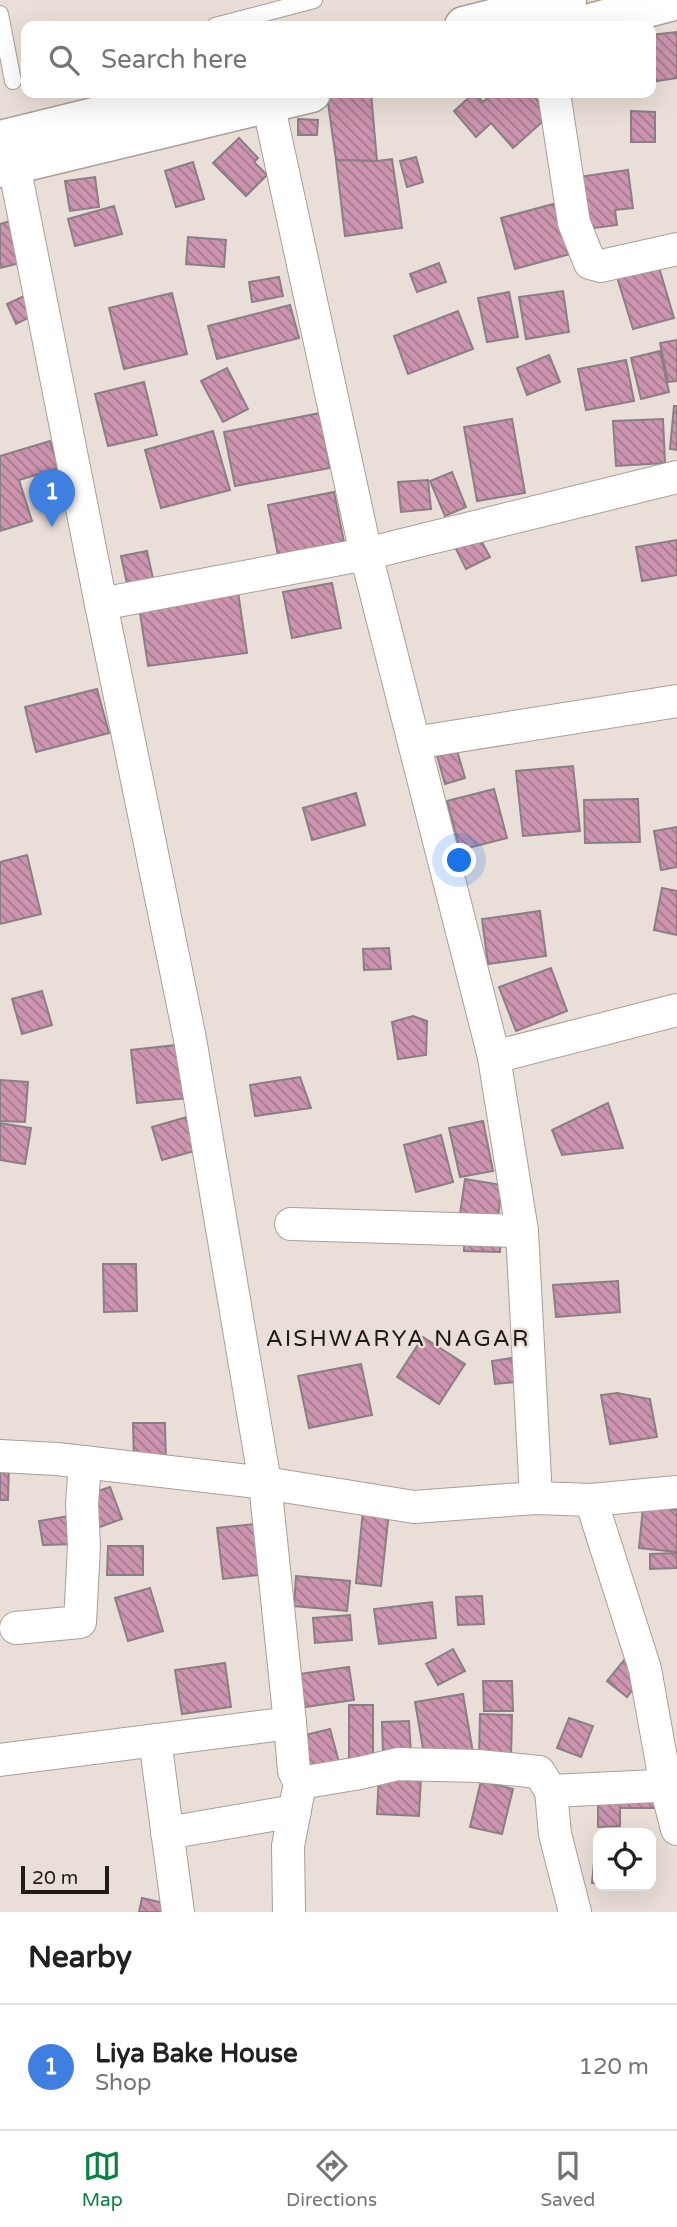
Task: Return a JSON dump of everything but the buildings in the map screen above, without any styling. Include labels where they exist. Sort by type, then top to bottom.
[{"type":"main road","points":[[484,21],[567,0]]},
{"type":"main road","points":[[598,21],[677,0]]},
{"type":"main road","points":[[5,158],[178,98]]},
{"type":"main road","points":[[5,158],[290,98]]},
{"type":"street","points":[[555,98],[575,223],[590,263],[601,266],[677,249]]},
{"type":"street","points":[[268,103],[366,554],[494,1057],[522,1231],[536,1499]]},
{"type":"street","points":[[5,158],[101,604],[190,1039],[265,1482],[297,1797],[288,1846],[289,1912]]},
{"type":"street","points":[[101,604],[366,554],[677,477]]},
{"type":"street","points":[[414,743],[677,701]]},
{"type":"street","points":[[494,1057],[677,1010]]},
{"type":"street","points":[[291,1224],[522,1231]]},
{"type":"street","points":[[0,1456],[85,1462],[265,1482],[414,1507],[536,1499],[591,1500],[677,1492]]},
{"type":"street","points":[[16,1628],[80,1622],[85,1462]]},
{"type":"street","points":[[591,1500],[645,1670],[671,1785],[677,1829]]},
{"type":"street","points":[[0,1760],[289,1723]]},
{"type":"street","points":[[155,1740],[178,1912]]},
{"type":"street","points":[[167,1833],[297,1797],[360,1773],[398,1764],[539,1772],[551,1791],[555,1834],[575,1912]]},
{"type":"street","points":[[551,1791],[671,1785]]},
{"type":"lane","points":[[234,21],[314,0]]},
{"type":"lane","points":[[0,14],[13,81]]},
{"type":"place","name":"Liya Bake House","points":[[52,527]]},
{"type":"district","name":"AISHWARYA NAGAR","points":[[398,1339]]}]
